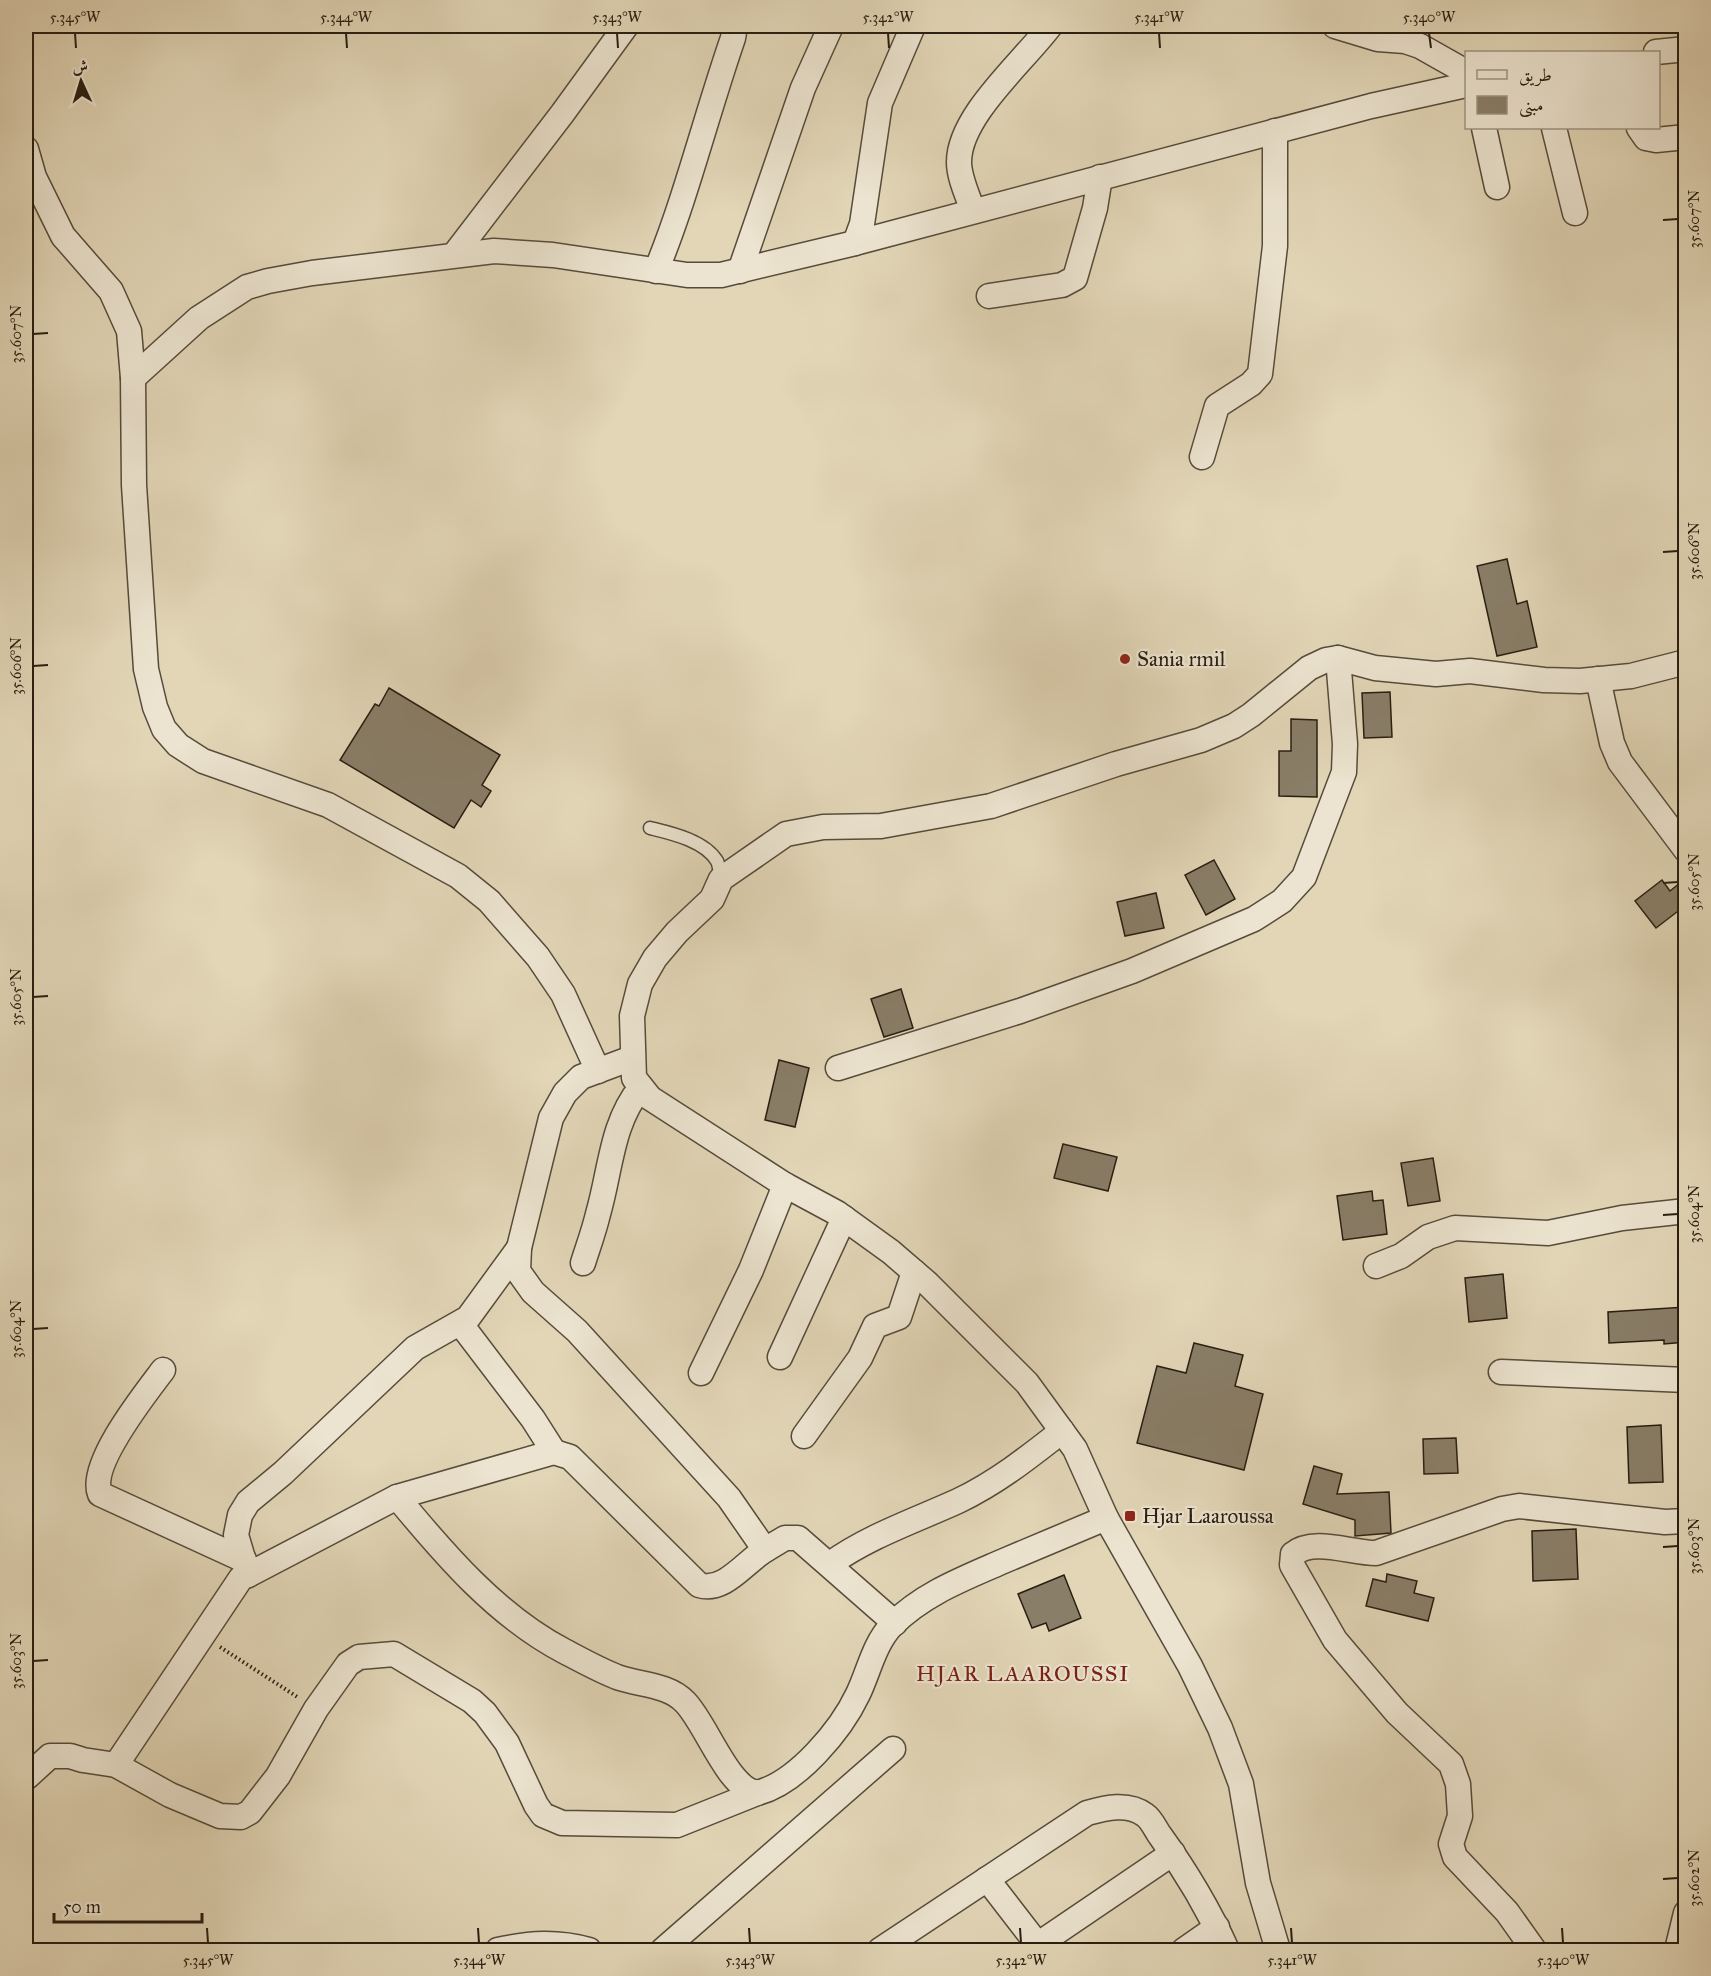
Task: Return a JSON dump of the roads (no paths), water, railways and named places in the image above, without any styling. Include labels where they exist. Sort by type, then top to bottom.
[{"type":"street","points":[[454,255],[626,26]]},
{"type":"street","points":[[656,271],[681,209],[694,156],[735,26]]},
{"type":"street","points":[[740,271],[803,88],[831,26]]},
{"type":"street","points":[[855,243],[862,224],[880,103],[913,26]]},
{"type":"street","points":[[973,211],[959,165],[960,145],[976,115],[1050,26]]},
{"type":"street","points":[[1335,26],[1378,39],[1405,41],[1420,46],[1465,71]]},
{"type":"street","points":[[1660,52],[1686,49]]},
{"type":"street","points":[[133,378],[199,318],[247,287],[312,273],[454,255],[521,252],[702,277],[740,271],[855,243],[1275,131],[1465,86]]},
{"type":"street","points":[[1484,129],[1497,187]]},
{"type":"street","points":[[1554,129],[1575,213]]},
{"type":"street","points":[[1640,129],[1646,138],[1656,140],[1686,137]]},
{"type":"street","points":[[1202,457],[1217,406],[1251,384],[1260,374],[1275,246],[1275,131]]},
{"type":"street","points":[[26,149],[34,177],[63,236],[111,291],[129,331],[133,378],[134,485],[146,669],[155,707],[164,729],[178,746],[203,761],[328,805],[458,876],[489,901],[538,957],[563,994],[598,1071]]},
{"type":"street","points":[[989,296],[1062,285],[1075,278],[1095,208],[1100,177]]},
{"type":"street","points":[[838,1068],[1020,1011],[1132,971],[1222,934],[1254,919],[1282,902],[1304,877],[1344,772],[1345,744],[1338,658]]},
{"type":"street","points":[[1278,1950],[1258,1883],[1241,1784],[1220,1728],[1190,1666],[1106,1518],[1075,1449],[1027,1383],[914,1272],[844,1218],[785,1185],[650,1098],[634,1078],[632,1058],[632,1016],[640,984],[655,958],[676,932],[712,899],[721,879],[786,834],[832,827],[881,826],[991,806],[1116,764],[1202,740],[1234,726],[1251,715],[1317,663],[1338,658],[1375,668],[1436,674],[1470,671],[1544,681],[1631,676],[1686,662]]},
{"type":"street","points":[[1598,679],[1612,743],[1620,762],[1686,850]]},
{"type":"street","points":[[632,1058],[581,1077],[565,1093],[551,1118],[519,1248],[519,1271],[528,1286],[577,1331],[693,1457],[729,1498],[765,1550]]},
{"type":"street","points":[[583,1263],[598,1214],[620,1123],[626,1105],[641,1087]]},
{"type":"street","points":[[701,1373],[751,1270],[785,1185]]},
{"type":"street","points":[[1376,1266],[1401,1256],[1428,1237],[1455,1228],[1548,1233],[1622,1218],[1686,1211]]},
{"type":"street","points":[[780,1357],[844,1218]]},
{"type":"street","points":[[246,1567],[236,1535],[240,1515],[248,1502],[283,1473],[415,1348],[468,1318],[519,1248]]},
{"type":"street","points":[[804,1436],[860,1358],[874,1326],[899,1317],[914,1272]]},
{"type":"street","points":[[460,1323],[533,1419],[554,1452]]},
{"type":"street","points":[[163,1370],[126,1417],[98,1480],[100,1494],[246,1567]]},
{"type":"street","points":[[1501,1372],[1686,1380]]},
{"type":"street","points":[[830,1564],[857,1545],[959,1500],[993,1482],[1062,1431]]},
{"type":"street","points":[[116,1765],[241,1578],[246,1567],[397,1497],[554,1452],[570,1457],[699,1586],[708,1588],[720,1585],[765,1550],[785,1538],[795,1537],[811,1546],[895,1623]]},
{"type":"street","points":[[397,1497],[444,1554],[534,1633],[562,1650],[618,1677],[654,1686],[684,1700],[741,1786],[757,1793]]},
{"type":"street","points":[[1534,1950],[1507,1912],[1455,1857],[1451,1844],[1460,1816],[1458,1784],[1451,1764],[1397,1713],[1335,1640],[1292,1565],[1293,1554],[1301,1548],[1319,1546],[1359,1553],[1376,1553],[1502,1509],[1520,1506],[1655,1521],[1686,1521]]},
{"type":"street","points":[[27,1777],[42,1761],[59,1754],[116,1765],[170,1795],[220,1816],[241,1817],[250,1812],[278,1776],[316,1709],[348,1665],[359,1657],[394,1654],[472,1701],[485,1713],[507,1743],[536,1805],[551,1820],[562,1823],[677,1825],[774,1786],[820,1750],[858,1694],[872,1656],[895,1623],[929,1595],[1106,1518]]},
{"type":"street","points":[[663,1950],[893,1749]]},
{"type":"street","points":[[880,1950],[1087,1813],[1109,1807],[1128,1808],[1146,1815],[1173,1853],[1217,1928],[1227,1950]]},
{"type":"street","points":[[987,1879],[1034,1948],[1173,1853]]},
{"type":"street","points":[[1677,1950],[1686,1913]]},
{"type":"street","points":[[1184,1950],[1217,1928]]},
{"type":"street","points":[[498,1950],[534,1943],[575,1948]]},
{"type":"lane","points":[[650,828],[682,837],[707,851],[717,861],[721,879]]},
{"type":"place","name":"Sania rmil","points":[[1125,659]]},
{"type":"place","name":"Hjar Laaroussa","points":[[1130,1516]]},
{"type":"district","name":"HJAR LAAROUSSI","points":[[1023,1673]]}]
